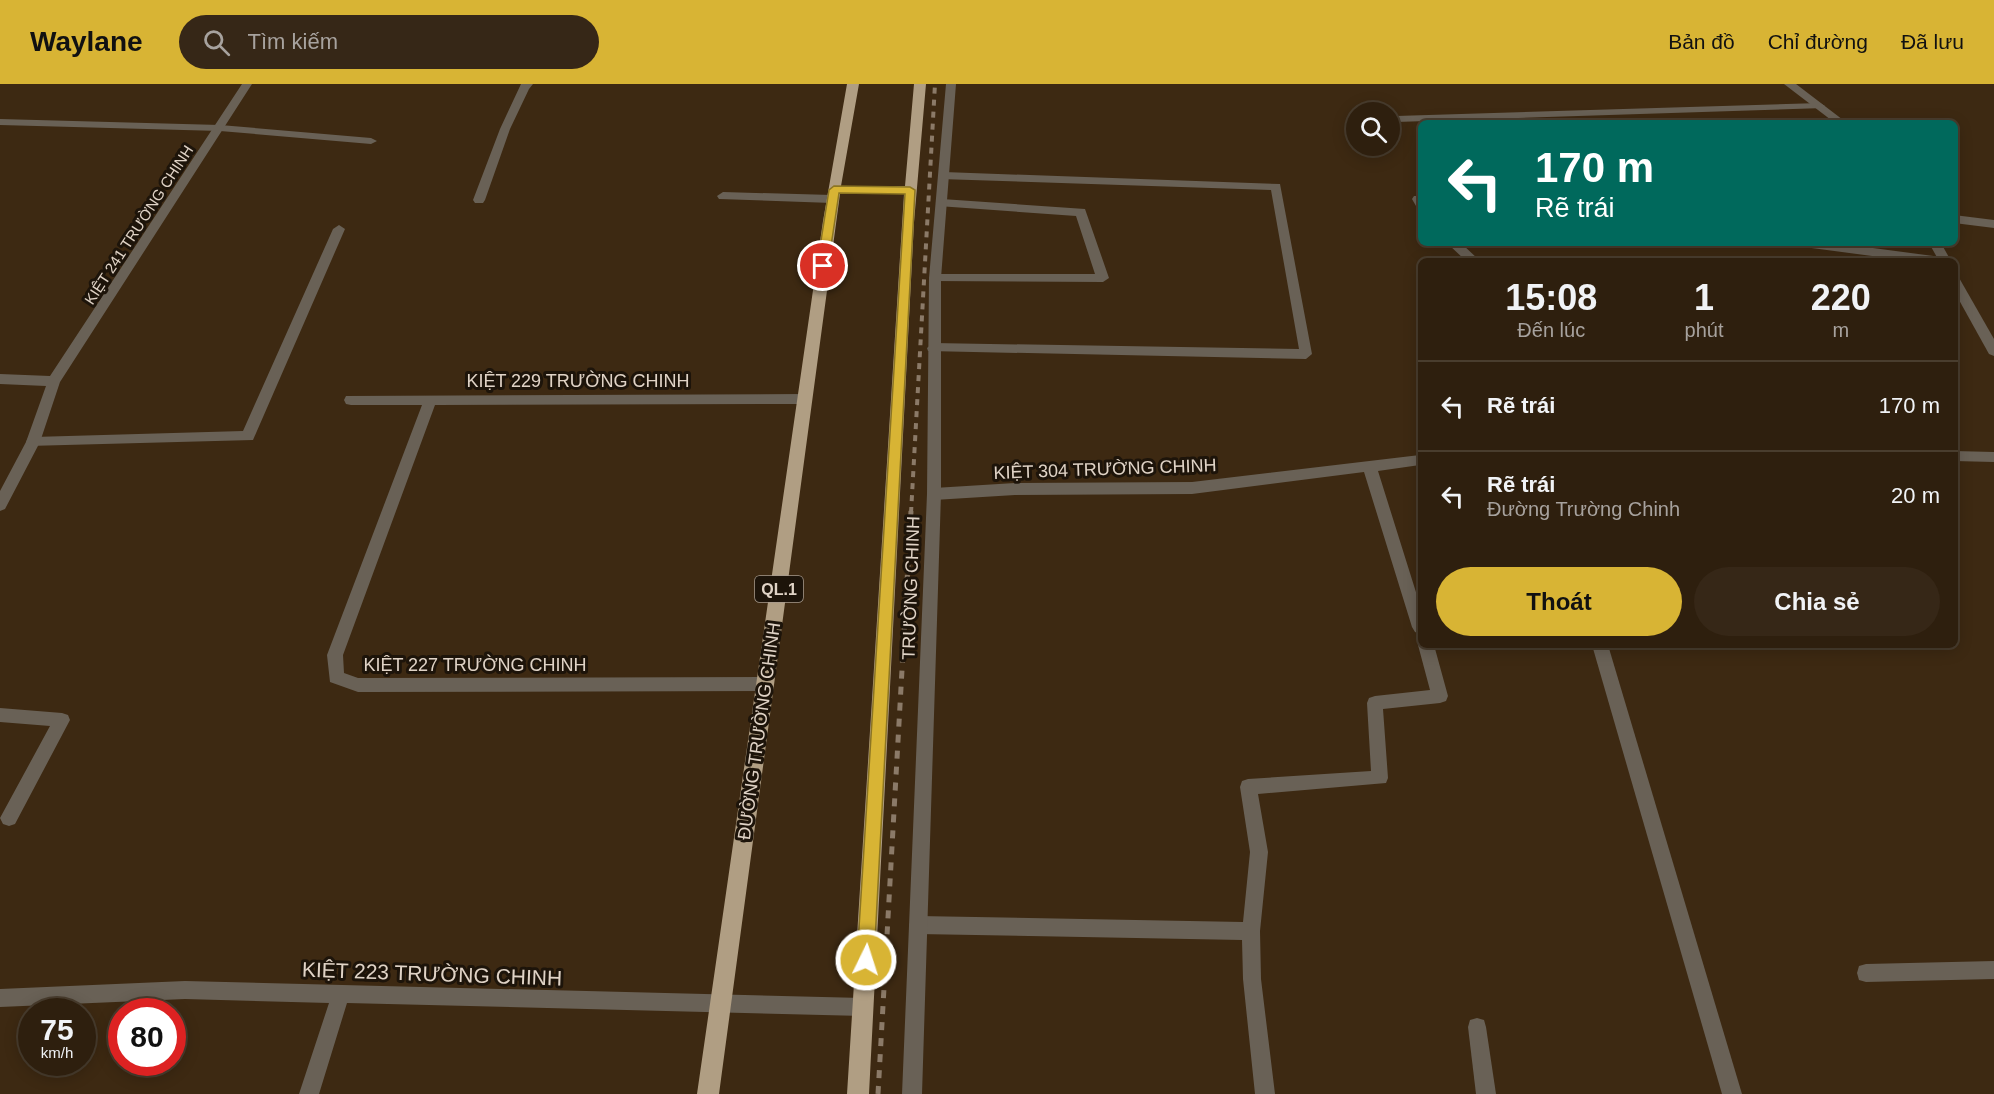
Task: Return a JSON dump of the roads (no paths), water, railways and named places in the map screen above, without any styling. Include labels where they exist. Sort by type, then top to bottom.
[{"type":"highway","name":"ĐƯỜNG TRƯỜNG CHINH","points":[[708,1094],[833,194],[853,84]]},
{"type":"highway","points":[[858,1094],[910,190],[920,84]]},
{"type":"highway","points":[[833,194],[910,190]]},
{"type":"street","name":"KIỆT 241 TRƯỜNG CHINH","points":[[0,505],[33,442],[54,381],[247,84]]},
{"type":"street","points":[[479,200],[505,129],[524,87],[528,84]]},
{"type":"street","name":"TRƯỜNG CHINH","points":[[912,1094],[934,494],[935,278],[951,84]]},
{"type":"street","points":[[1789,84],[1838,120]]},
{"type":"street","points":[[1400,119],[1820,106]]},
{"type":"street","points":[[0,122],[220,128],[371,141]]},
{"type":"street","points":[[933,348],[1306,354],[1276,187],[944,176]]},
{"type":"street","points":[[723,196],[833,194]]},
{"type":"street","points":[[935,278],[1103,278],[1081,212],[942,203]]},
{"type":"street","points":[[1958,220],[1994,224]]},
{"type":"street","points":[[33,442],[248,436],[339,229]]},
{"type":"street","points":[[1456,246],[1470,258]]},
{"type":"street","points":[[1827,246],[1920,258]]},
{"type":"street","points":[[1958,285],[1990,337],[1994,351]]},
{"type":"street","points":[[0,379],[54,381]]},
{"type":"street","name":"KIỆT 229 TRƯỜNG CHINH","points":[[351,400],[805,399]]},
{"type":"street","name":"KIỆT 227 TRƯỜNG CHINH","points":[[430,400],[335,656],[336,676],[358,685],[765,684]]},
{"type":"street","points":[[1958,456],[1994,457]]},
{"type":"street","name":"KIỆT 304 TRƯỜNG CHINH","points":[[934,494],[1015,489],[1192,488],[1418,460]]},
{"type":"street","points":[[1370,468],[1418,621]]},
{"type":"street","points":[[1265,1094],[1252,980],[1251,931],[1258,852],[1248,787],[1380,778],[1375,703],[1440,696],[1427,648]]},
{"type":"street","points":[[1601,648],[1732,1094]]},
{"type":"street","points":[[0,715],[62,720],[9,818]]},
{"type":"street","points":[[918,925],[1251,931]]},
{"type":"street","points":[[1866,973],[1994,970]]},
{"type":"street","name":"KIỆT 223 TRƯỜNG CHINH","points":[[0,998],[185,990],[863,1007]]},
{"type":"street","points":[[309,1094],[341,994]]},
{"type":"street","points":[[1477,1027],[1486,1094]]},
{"type":"railway","points":[[911,513],[935,84]]},
{"type":"railway","points":[[878,1094],[911,511]]}]
